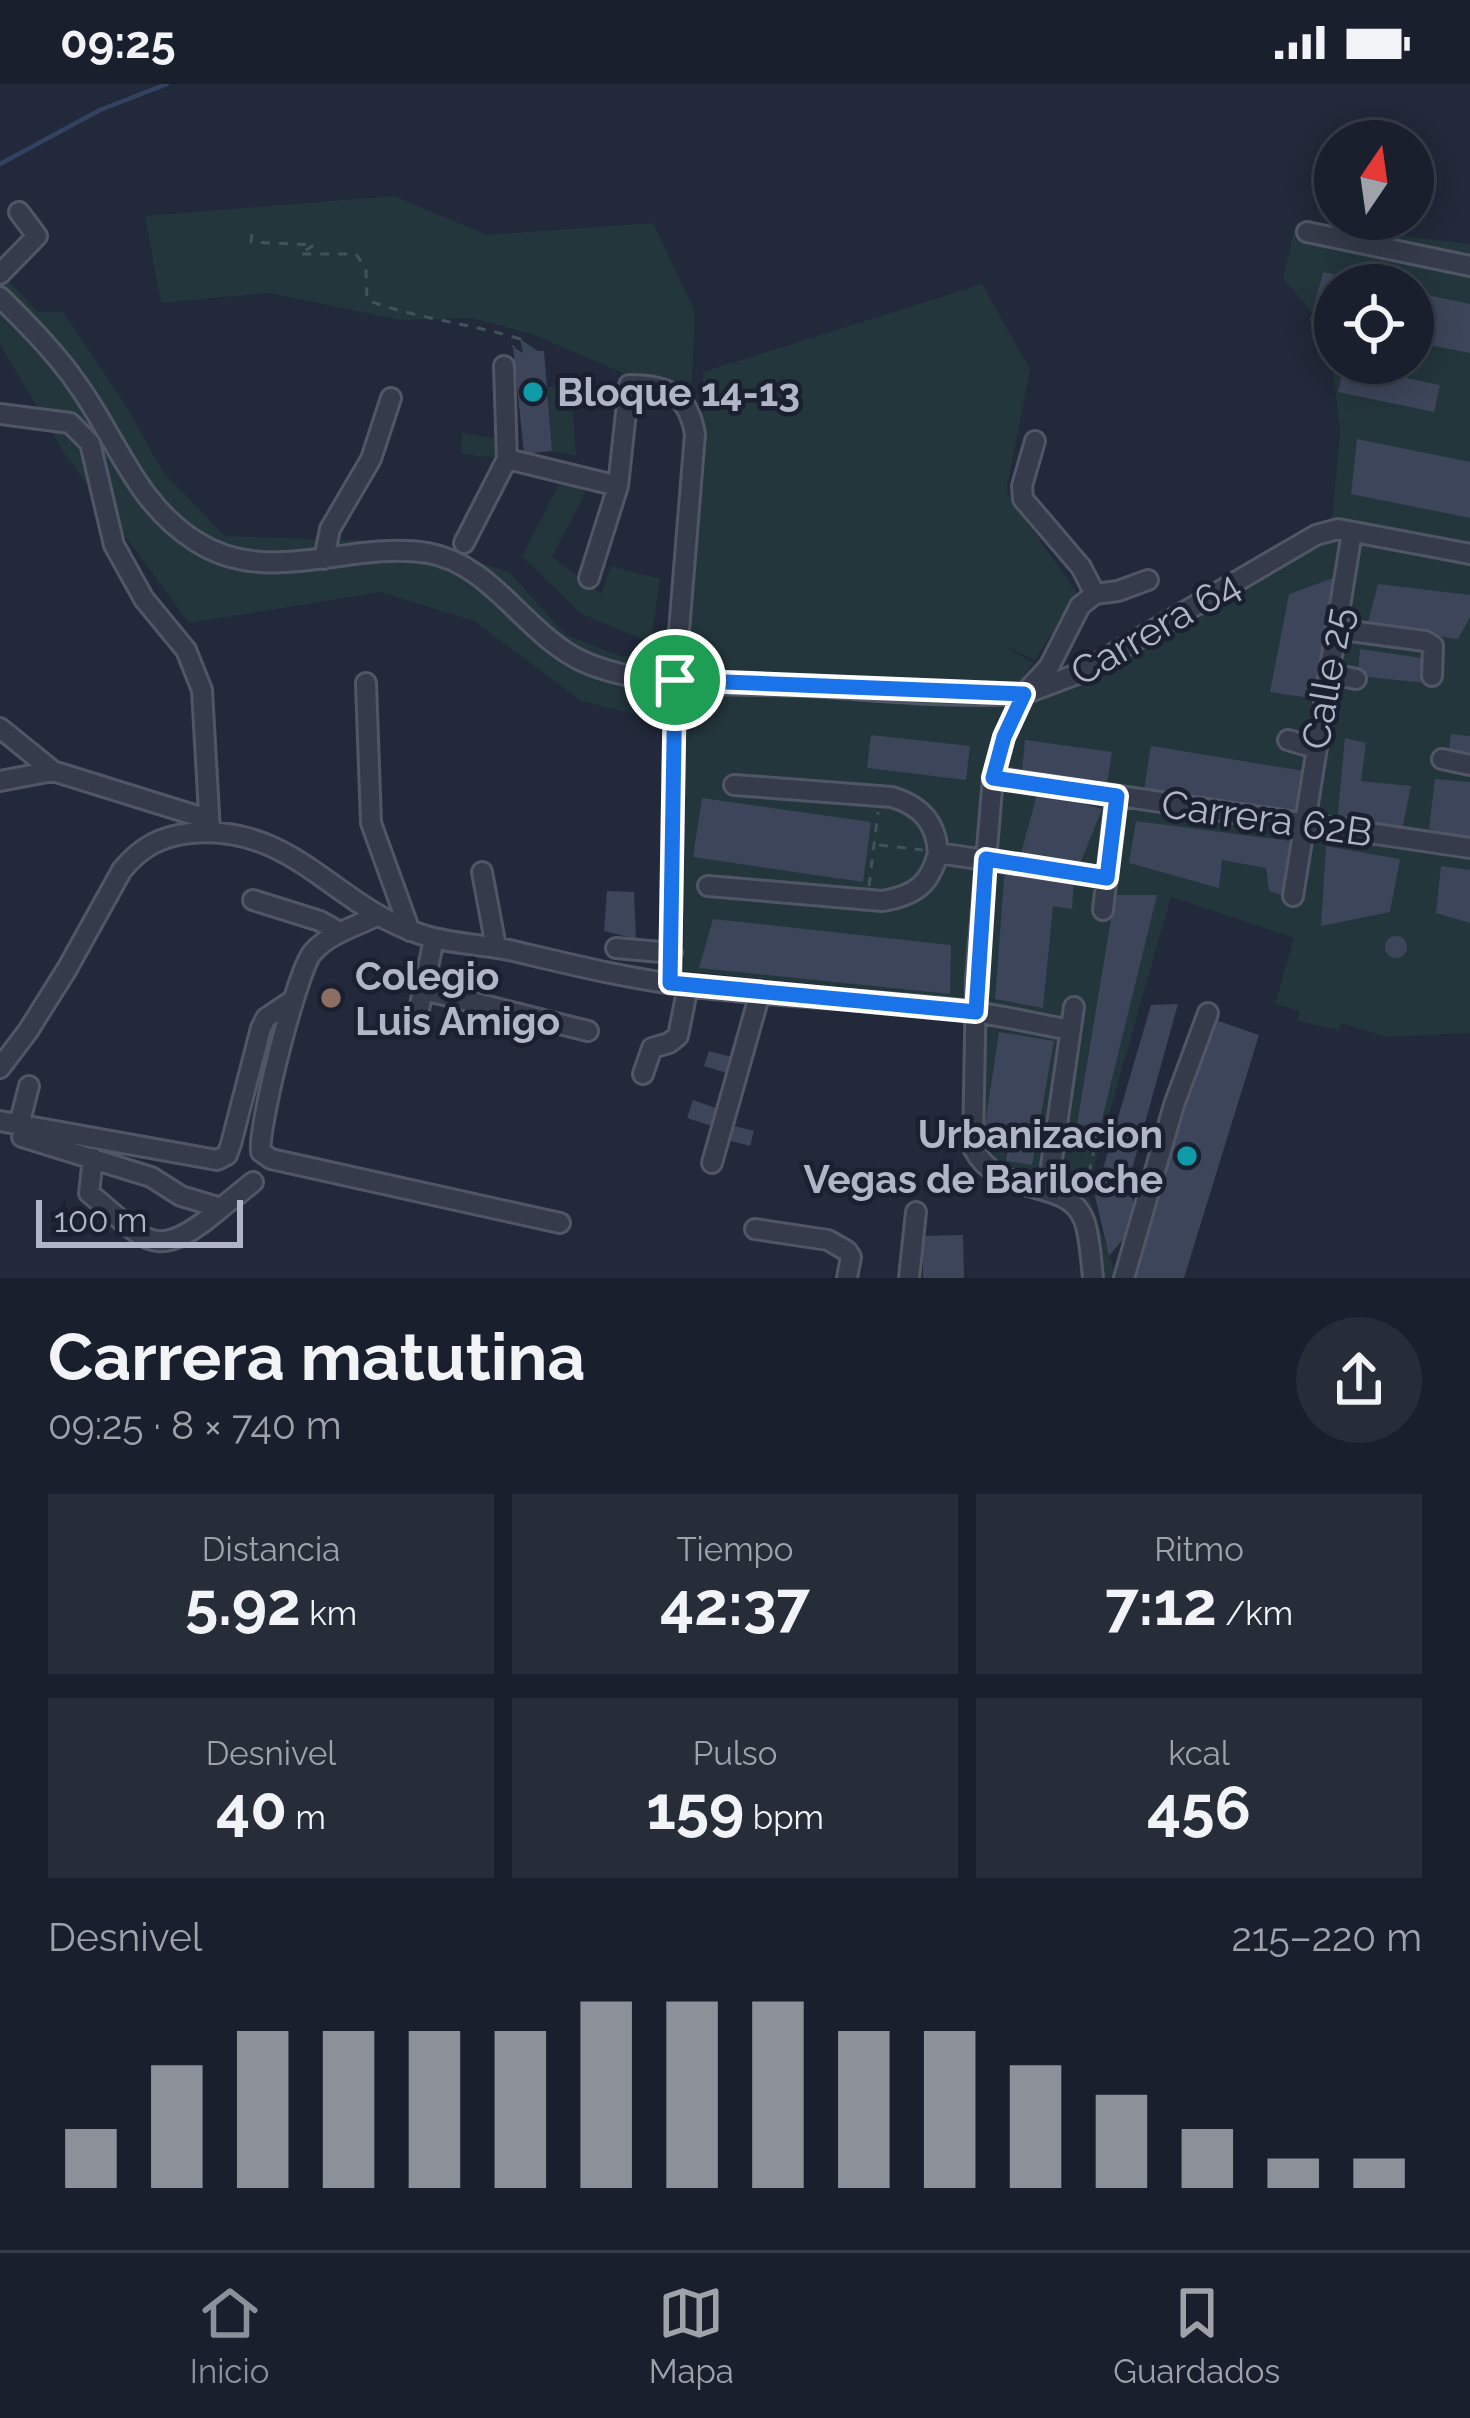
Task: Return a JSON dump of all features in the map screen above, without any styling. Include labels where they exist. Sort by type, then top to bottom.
[{"type":"street","points":[[0,274],[37,236],[19,212]]},
{"type":"street","points":[[1307,232],[1470,266]]},
{"type":"street","name":"Carrera 64","points":[[0,297],[78,384],[142,493],[198,543],[250,562],[324,560],[395,550],[432,554],[466,568],[580,661],[612,672],[675,680],[1024,694],[1080,673],[1316,535],[1338,530],[1470,554]]},
{"type":"street","points":[[464,543],[507,459],[504,366]]},
{"type":"street","points":[[589,578],[618,486],[629,386],[652,385],[674,394],[691,412],[695,434],[675,680],[672,953],[679,985],[678,1036],[652,1048],[643,1074]]},
{"type":"street","points":[[324,560],[330,529],[371,459],[392,398]]},
{"type":"street","points":[[0,415],[70,423],[90,442],[114,545],[144,599],[187,650],[202,690],[209,825]]},
{"type":"street","points":[[1035,441],[1022,486],[1023,499],[1081,566],[1096,593]]},
{"type":"street","points":[[507,459],[618,486]]},
{"type":"street","name":"Calle 25","points":[[1293,896],[1352,532]]},
{"type":"street","points":[[1094,1278],[1083,1218],[1072,1203],[1057,1194],[1007,1182],[989,1171],[973,1148],[986,859],[993,778],[1004,737],[1024,694],[1049,667],[1080,606],[1096,593],[1148,580]]},
{"type":"street","points":[[1336,628],[1425,640],[1433,646],[1435,656],[1432,676]]},
{"type":"street","points":[[1329,673],[1356,679]]},
{"type":"street","points":[[366,683],[371,823],[410,931]]},
{"type":"street","points":[[0,728],[53,771],[280,848],[378,915],[434,939],[679,985],[976,1012],[1070,1030]]},
{"type":"street","points":[[1288,740],[1315,748]]},
{"type":"street","points":[[1442,759],[1470,765]]},
{"type":"street","points":[[0,781],[53,771]]},
{"type":"street","name":"Carrera 62B","points":[[993,778],[1470,848]]},
{"type":"street","points":[[708,886],[903,898],[933,875],[937,833],[912,803],[734,785]]},
{"type":"street","points":[[1103,910],[1117,796]]},
{"type":"street","points":[[0,1068],[28,1031],[137,852],[209,825]]},
{"type":"street","points":[[932,852],[1107,878]]},
{"type":"street","points":[[482,872],[496,947]]},
{"type":"street","points":[[253,900],[338,931]]},
{"type":"street","points":[[378,915],[338,931],[309,954],[293,1000],[261,1152],[271,1159],[560,1223]]},
{"type":"street","points":[[417,1019],[434,939]]},
{"type":"street","points":[[616,949],[672,953]]},
{"type":"street","points":[[424,990],[588,1031]]},
{"type":"street","points":[[712,1163],[760,993]]},
{"type":"street","points":[[6,1126],[217,1160],[227,1156],[261,1028],[266,1018],[293,1000]]},
{"type":"street","points":[[1057,1194],[1051,1166],[1074,1007]]},
{"type":"street","points":[[1124,1278],[1174,1105],[1208,1013]]},
{"type":"street","points":[[6,1126],[29,1086]]},
{"type":"street","points":[[6,1126],[151,1177],[181,1196],[221,1208]]},
{"type":"street","points":[[93,1158],[89,1193],[139,1237],[174,1241],[190,1234],[253,1182]]},
{"type":"street","points":[[909,1278],[916,1212]]},
{"type":"street","points":[[755,1229],[838,1244],[851,1257],[847,1278]]},
{"type":"path","points":[[252,234],[251,242],[314,244],[300,254],[356,254],[366,271],[368,300],[403,314],[448,319],[520,339],[513,347]]},
{"type":"path","points":[[866,899],[877,845],[877,796]]},
{"type":"path","points":[[877,845],[932,852]]},
{"type":"path","points":[[1056,1127],[1097,1137],[1083,1197]]},
{"type":"green space","points":[[394,196],[487,235],[653,223],[695,311],[691,402],[532,334],[471,318],[400,320],[268,293],[161,303],[145,216]]},
{"type":"green space","points":[[1296,223],[1314,225],[1314,240],[1470,244],[1470,1033],[1387,1037],[1341,1023],[1339,1030],[1298,1021],[1299,1011],[1275,1004],[1294,938],[1171,897],[1087,1192],[1114,1268],[1113,1278],[1097,1278],[1084,1213],[1010,1171],[975,1136],[985,1029],[960,999],[684,971],[684,699],[699,520],[703,372],[982,284],[1030,369],[1006,492],[1077,593],[1035,660],[1004,646],[1033,663],[1004,713],[1014,715],[1037,670],[1065,676],[1284,542],[1332,519],[1340,432],[1335,384],[1434,384],[1434,264],[1314,264],[1314,314],[1283,278]]},
{"type":"green space","points":[[0,272],[38,312],[63,312],[129,410],[162,471],[225,536],[410,542],[509,572],[566,635],[620,656],[684,657],[680,725],[581,701],[474,621],[380,592],[189,623],[64,453],[0,344]]},
{"type":"green space","points":[[548,387],[571,387],[576,456],[552,451]]},
{"type":"green space","points":[[462,433],[494,438],[497,458],[461,454]]},
{"type":"green space","points":[[561,480],[586,492],[552,557],[601,594],[611,566],[660,579],[651,643],[580,613],[522,556]]},
{"type":"building","points":[[1434,296],[1470,304],[1470,353],[1434,346]]},
{"type":"building","name":"Bloque 14-13","points":[[520,339],[544,351],[552,451],[524,454],[513,347],[523,353]]},
{"type":"building","points":[[1340,384],[1440,385],[1434,412],[1338,392]]},
{"type":"building","points":[[1357,439],[1470,462],[1470,518],[1351,494]]},
{"type":"building","points":[[1339,576],[1317,699],[1270,692],[1289,594]]},
{"type":"building","points":[[1378,584],[1470,595],[1470,617],[1458,639],[1367,626]]},
{"type":"building","points":[[1360,649],[1429,659],[1426,683],[1358,676]]},
{"type":"building","points":[[1451,734],[1470,736],[1470,761],[1448,756]]},
{"type":"building","points":[[871,735],[970,746],[966,780],[867,768]]},
{"type":"building","points":[[1345,738],[1366,743],[1361,781],[1411,786],[1401,835],[1337,823]]},
{"type":"building","points":[[1025,740],[1112,752],[1107,784],[1022,771]]},
{"type":"building","points":[[1151,746],[1304,771],[1298,820],[1143,797]]},
{"type":"building","points":[[1435,779],[1470,782],[1470,838],[1429,829]]},
{"type":"building","points":[[1038,791],[1102,809],[1078,869],[1021,853]]},
{"type":"building","points":[[702,798],[871,822],[863,882],[693,857]]},
{"type":"building","points":[[1136,821],[1298,842],[1286,897],[1269,891],[1266,868],[1222,860],[1219,888],[1129,863]]},
{"type":"building","points":[[1326,846],[1400,859],[1390,912],[1321,926]]},
{"type":"building","points":[[1005,866],[1074,880],[1072,909],[1053,906],[1043,1008],[995,999]]},
{"type":"building","points":[[1441,866],[1470,870],[1470,923],[1436,913]]},
{"type":"building","points":[[607,891],[634,892],[636,939],[604,931]]},
{"type":"building","points":[[1115,895],[1157,895],[1100,1128],[1077,1124]]},
{"type":"building","points":[[713,919],[951,945],[950,994],[699,968]]},
{"type":"building","points":[[1396,936],[1407,947],[1396,958],[1385,947]]},
{"type":"building","name":"Urbanizacion Vegas de Bariloche","points":[[1178,1004],[1128,1184],[1136,1211],[1196,1013],[1259,1035],[1184,1278],[1116,1278],[1130,1231],[1109,1256],[1095,1196],[1151,1005]]},
{"type":"building","points":[[999,1032],[1054,1041],[1032,1165],[1006,1161],[1008,1149],[982,1145]]},
{"type":"building","points":[[709,1051],[736,1058],[730,1074],[704,1066]]},
{"type":"building","points":[[693,1100],[721,1110],[715,1127],[687,1118]]},
{"type":"building","points":[[727,1124],[754,1131],[750,1146],[723,1139]]},
{"type":"building","points":[[963,1235],[964,1278],[923,1278],[923,1236]]},
{"type":"waterway","points":[[0,164],[100,110],[167,84]]},
{"type":"place","name":"Bloque 14-13","points":[[533,392]]},
{"type":"place","name":"Colegio Luis Amigo","points":[[331,998]]},
{"type":"place","name":"Urbanizacion Vegas de Bariloche","points":[[1187,1156]]},
{"type":"route","points":[[675,680],[1024,694],[1004,737],[993,778],[1117,796],[1107,878],[986,859],[976,1012],[670,983],[675,680]]}]
